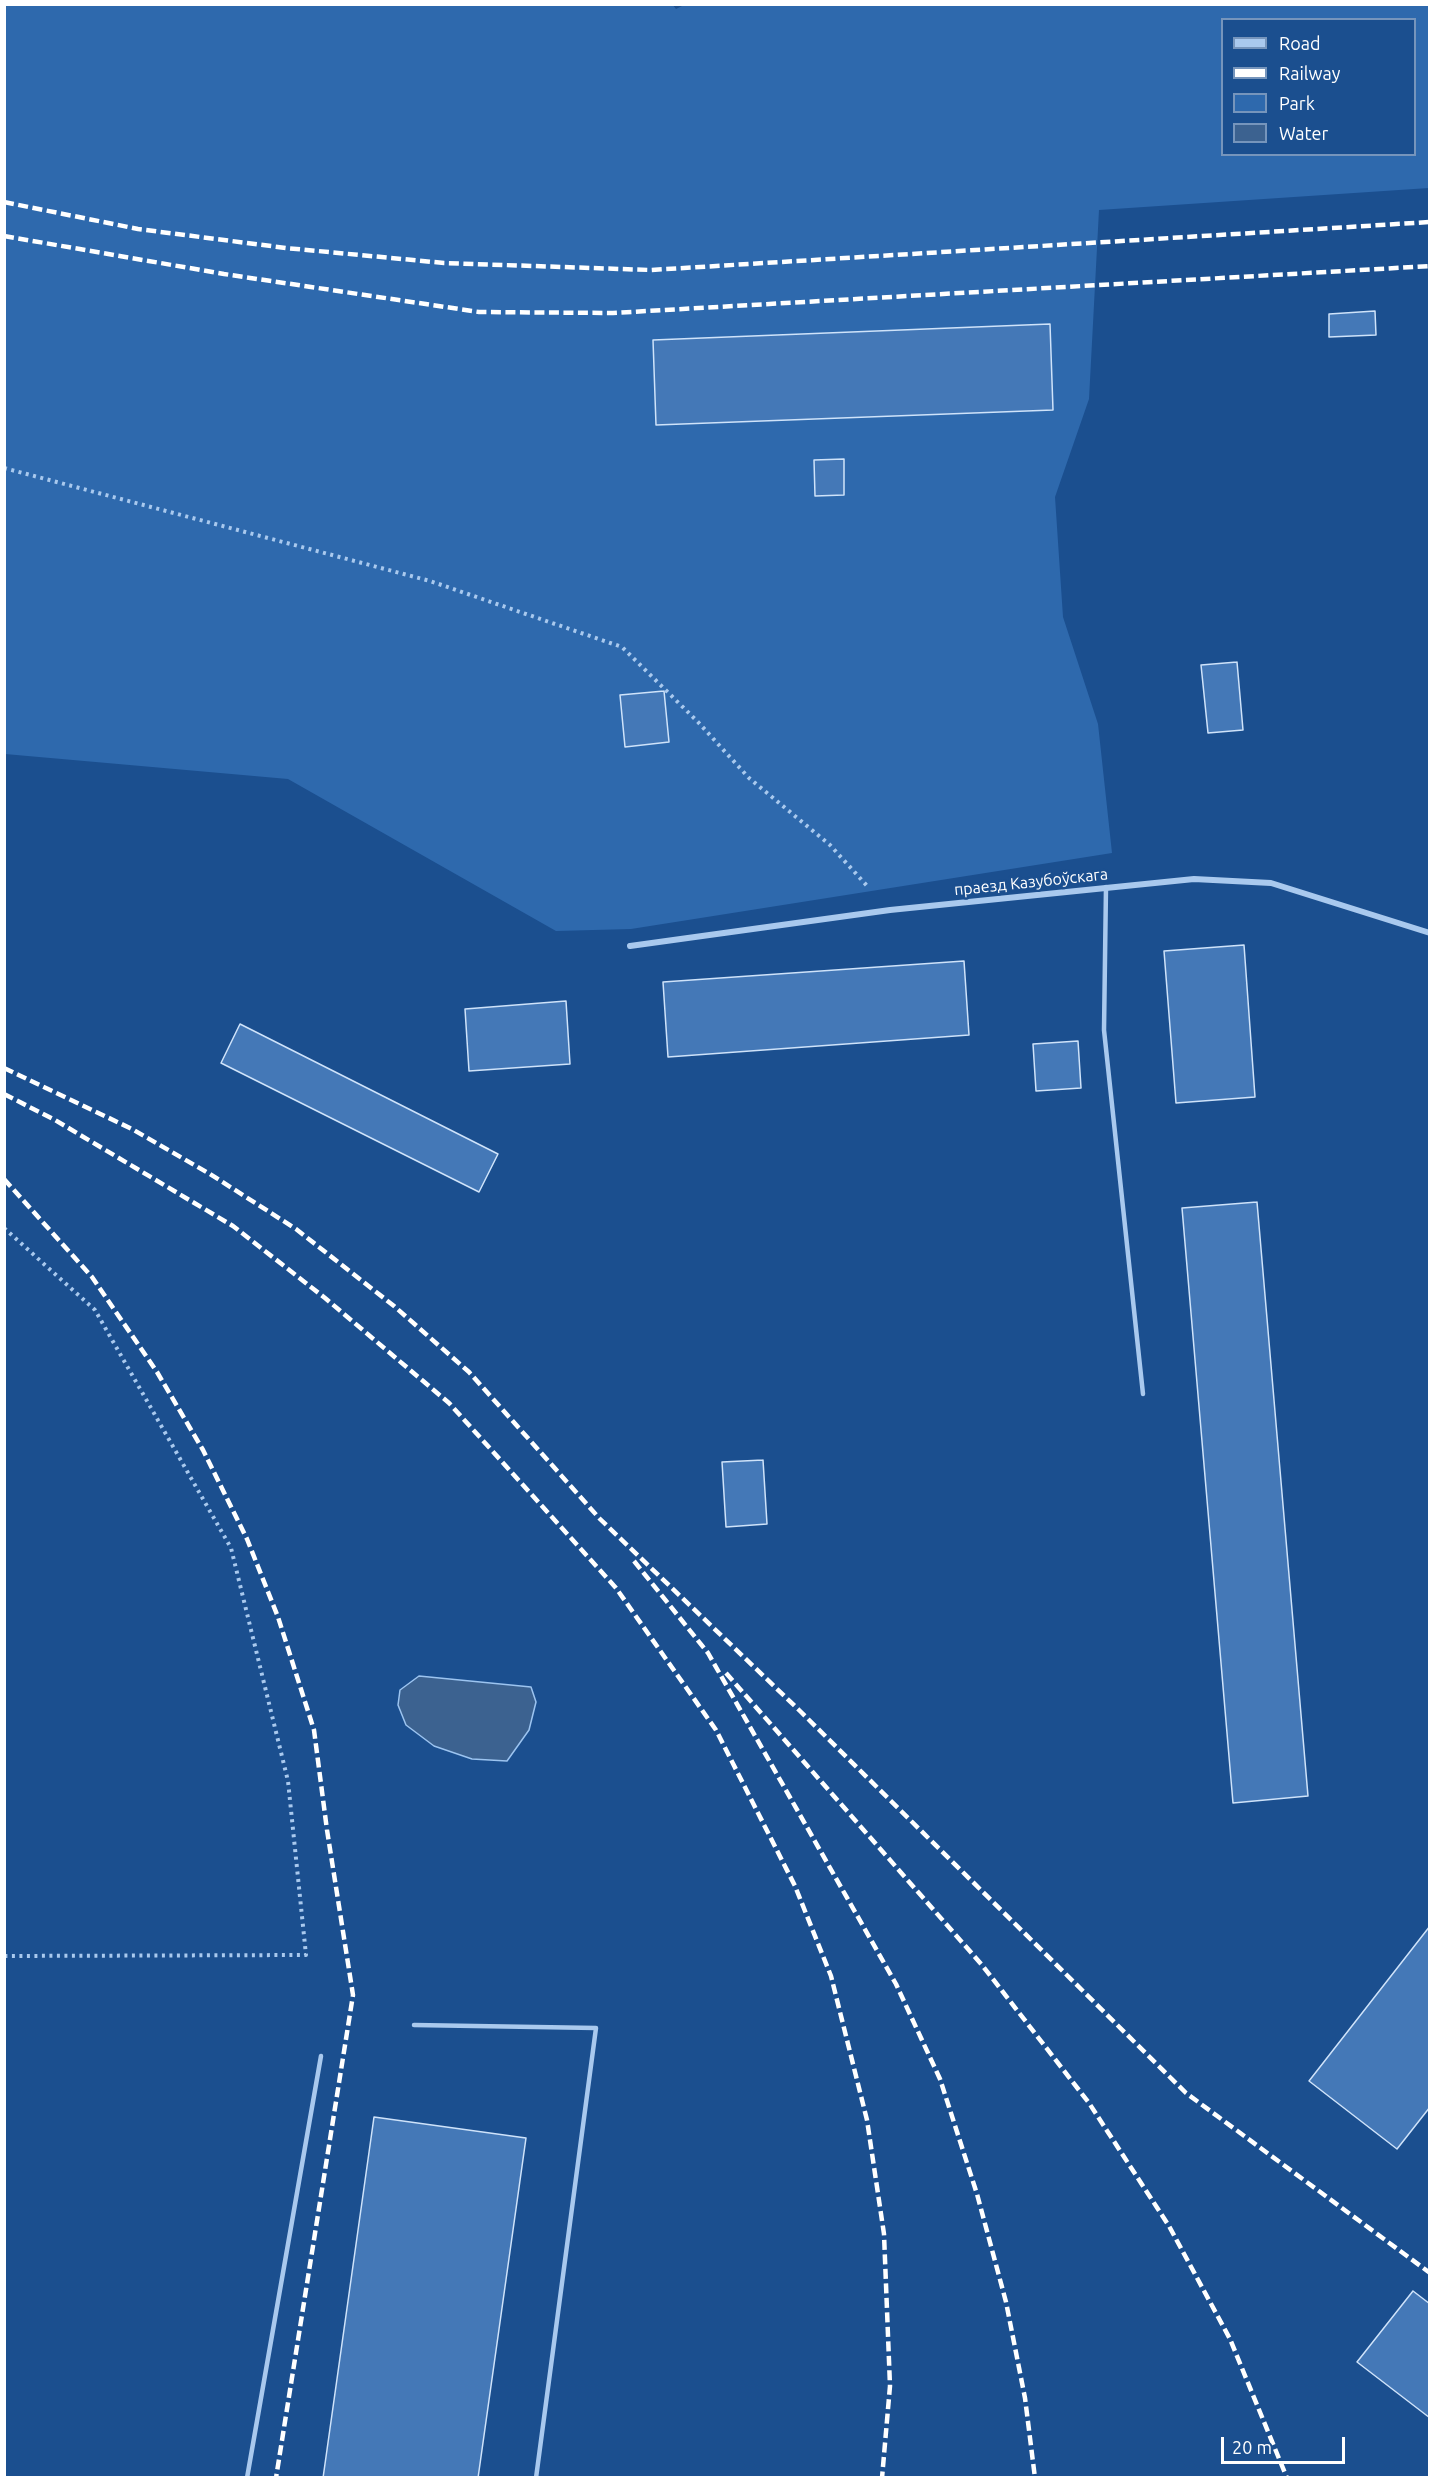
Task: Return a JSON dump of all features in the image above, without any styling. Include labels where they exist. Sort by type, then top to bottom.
[{"type":"street","name":"праезд Казубоўскага","points":[[630,946],[890,910],[1194,879],[1271,883],[1430,933]]},
{"type":"lane","points":[[1106,887],[1104,1030],[1143,1394]]},
{"type":"lane","points":[[414,2025],[596,2028],[536,2478]]},
{"type":"lane","points":[[247,2478],[321,2056]]},
{"type":"path","points":[[4,468],[430,581],[622,647],[698,722],[749,778],[830,845],[890,910]]},
{"type":"path","points":[[4,1228],[95,1310],[231,1548],[288,1780],[306,1955],[4,1956]]},
{"type":"green space","points":[[672,4],[676,9],[686,4],[1429,5],[1429,188],[1099,210],[1089,399],[1055,497],[1063,617],[1098,724],[1112,853],[631,929],[556,931],[288,779],[5,754],[4,5]]},
{"type":"water","points":[[419,1676],[531,1687],[536,1702],[529,1730],[507,1761],[472,1759],[434,1746],[406,1725],[398,1705],[400,1690]]},
{"type":"building","points":[[1375,311],[1376,335],[1329,337],[1329,314]]},
{"type":"building","points":[[1050,324],[1053,410],[656,425],[653,340]]},
{"type":"building","points":[[844,459],[844,495],[815,496],[814,460]]},
{"type":"building","points":[[1237,662],[1243,730],[1208,733],[1201,665]]},
{"type":"building","points":[[664,691],[669,742],[625,747],[620,695]]},
{"type":"building","points":[[1244,945],[1255,1097],[1176,1103],[1164,951]]},
{"type":"building","points":[[964,961],[969,1035],[668,1057],[663,982]]},
{"type":"building","points":[[566,1001],[570,1064],[469,1071],[465,1009]]},
{"type":"building","points":[[240,1024],[498,1154],[479,1192],[221,1063]]},
{"type":"building","points":[[1078,1041],[1081,1088],[1036,1091],[1033,1044]]},
{"type":"building","points":[[1257,1202],[1308,1796],[1233,1803],[1182,1208]]},
{"type":"building","points":[[763,1460],[767,1524],[726,1527],[722,1462]]},
{"type":"building","points":[[1430,1926],[1430,2107],[1397,2149],[1309,2081]]},
{"type":"building","points":[[374,2117],[526,2138],[478,2478],[323,2478]]},
{"type":"building","points":[[1413,2291],[1430,2304],[1430,2418],[1357,2362]]},
{"type":"railway","points":[[4,202],[138,229],[286,248],[444,263],[651,270],[1430,222]]},
{"type":"railway","points":[[4,236],[224,274],[479,312],[613,313],[1430,266]]},
{"type":"railway","points":[[4,1068],[132,1129],[210,1174],[296,1229],[394,1306],[469,1372],[600,1519],[800,1711],[1186,2093],[1430,2273]]},
{"type":"railway","points":[[4,1094],[55,1120],[233,1226],[325,1298],[449,1403],[616,1588],[716,1730],[795,1886],[831,1976],[867,2120],[884,2234],[890,2386],[882,2478]]},
{"type":"railway","points":[[4,1179],[92,1277],[157,1372],[203,1450],[247,1539],[278,1617],[314,1730],[353,1995],[276,2478]]},
{"type":"railway","points":[[634,1561],[708,1653],[896,1984],[940,2079],[977,2194],[1006,2302],[1025,2398],[1035,2478]]},
{"type":"railway","points":[[726,1673],[982,1965],[1089,2103],[1169,2226],[1230,2339],[1287,2478]]}]
